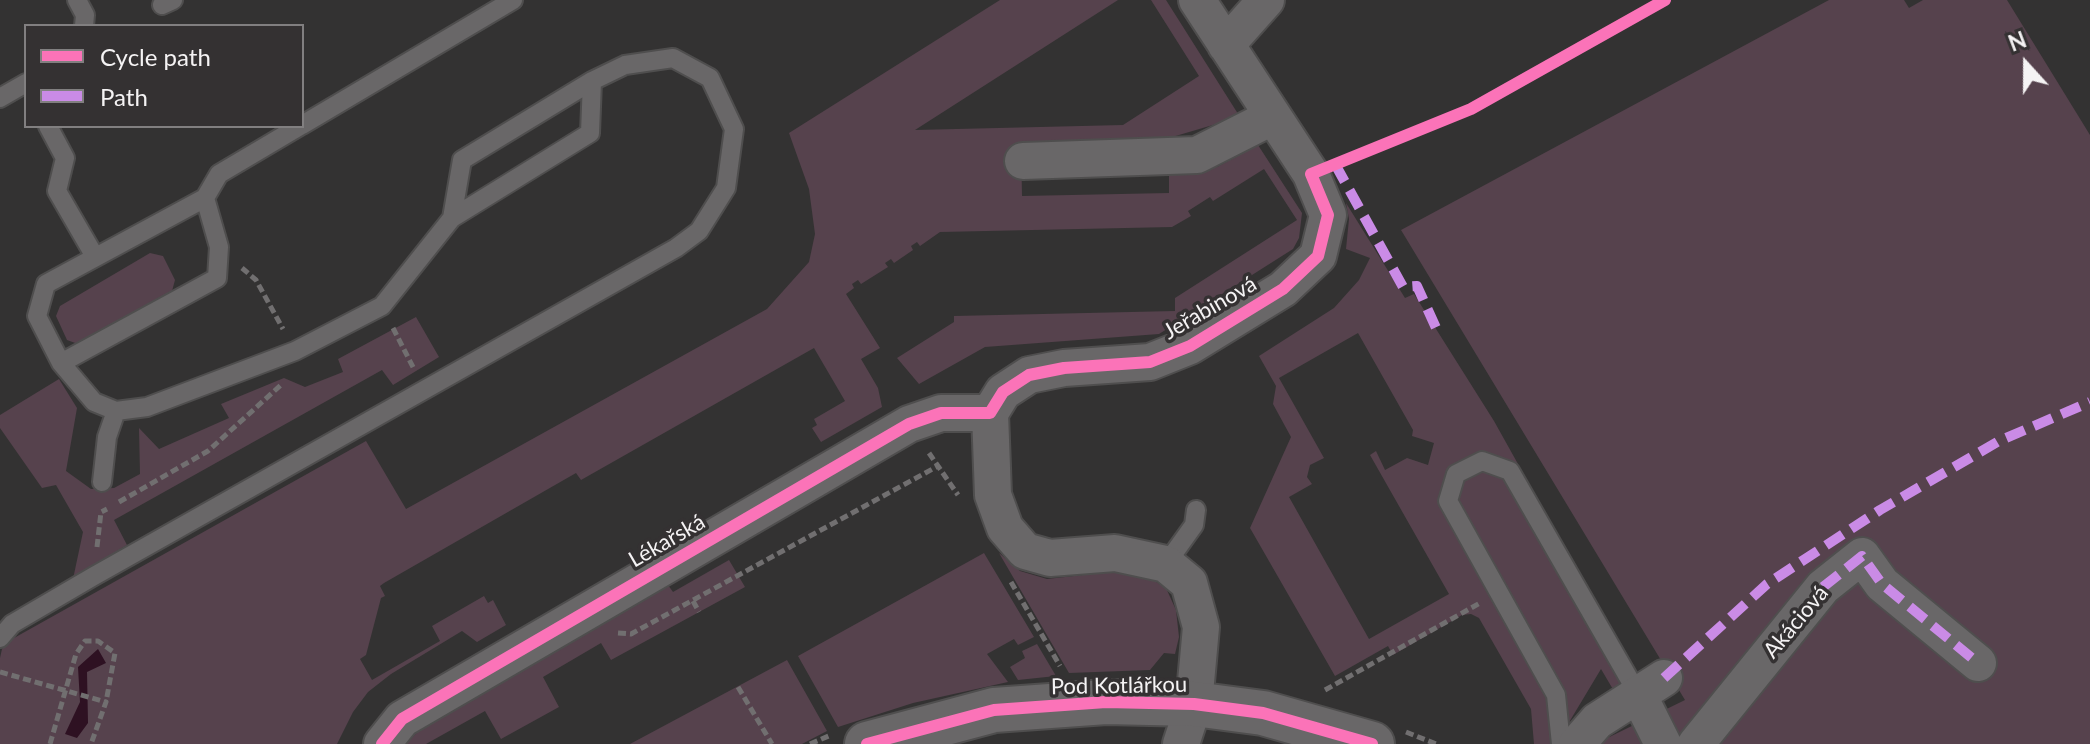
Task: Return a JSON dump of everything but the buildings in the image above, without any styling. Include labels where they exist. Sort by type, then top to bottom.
[{"type":"street","name":"Jeřabinová","points":[[990,413],[1003,392],[1029,375],[1064,368],[1150,362],[1190,346],[1283,289],[1318,256],[1328,215],[1311,174],[1197,0]]},
{"type":"street","points":[[1226,45],[1266,0]]},
{"type":"street","points":[[1023,161],[1197,155],[1272,117]]},
{"type":"street","name":"Lékařská","points":[[382,744],[402,719],[909,424],[941,413],[990,413]]},
{"type":"street","points":[[990,413],[993,495],[1005,528],[1025,551],[1050,558],[1115,553],[1166,564],[1189,583],[1201,627],[1188,724]]},
{"type":"street","name":"Akáciová","points":[[1696,744],[1823,587],[1862,556],[1882,584],[1978,663]]},
{"type":"street","points":[[1577,744],[1597,721],[1652,687],[1663,744]]},
{"type":"street","name":"Pod Kotlářkou","points":[[867,744],[994,710],[1106,702],[1188,724],[1263,713],[1372,744]]},
{"type":"lane","points":[[77,0],[85,15],[84,24]]},
{"type":"lane","points":[[304,123],[513,0]]},
{"type":"lane","points":[[0,638],[12,624],[94,576],[676,248],[699,231],[726,188],[734,129],[710,78],[673,58],[625,65],[592,81],[462,160],[452,218]]},
{"type":"lane","points":[[296,128],[219,174],[205,198],[94,255],[46,284],[37,316],[61,363],[94,402],[116,411],[147,407],[295,351],[382,306],[452,218],[590,133],[592,81]]},
{"type":"lane","points":[[0,98],[24,84]]},
{"type":"lane","points":[[49,128],[65,158],[57,191],[94,255]]},
{"type":"lane","points":[[61,363],[217,278],[219,247],[205,198]]},
{"type":"lane","points":[[102,482],[107,437],[116,411]]},
{"type":"lane","points":[[1561,744],[1556,695],[1448,501],[1456,474],[1482,461],[1510,471],[1652,687]]},
{"type":"lane","points":[[1166,564],[1194,525],[1196,510]]},
{"type":"path","points":[[1311,174],[1471,109],[1665,0]]},
{"type":"path","points":[[256,280],[295,351]]},
{"type":"path","points":[[382,306],[426,391]]},
{"type":"path","points":[[94,576],[101,512],[208,451],[289,378]]},
{"type":"path","points":[[609,633],[631,634],[938,466]]},
{"type":"path","points":[[693,601],[699,612]]},
{"type":"path","points":[[50,744],[76,654],[85,641],[98,641],[115,653],[106,702],[91,744]]},
{"type":"path","points":[[0,672],[106,702]]},
{"type":"path","points":[[738,687],[772,744]]},
{"type":"shaded area","points":[[1000,0],[1118,0],[915,130],[1123,125],[1199,76],[1151,0],[1166,0],[1240,117],[1162,140],[1021,145],[1022,196],[1169,193],[1169,168],[1217,167],[1258,145],[1302,213],[1299,238],[1293,249],[1159,334],[985,347],[919,384],[897,358],[954,322],[954,316],[1175,311],[1175,298],[1297,220],[1264,169],[1213,201],[1210,197],[1188,211],[1191,216],[1172,227],[940,232],[920,246],[917,242],[911,246],[913,250],[894,263],[891,259],[885,263],[888,267],[861,284],[858,280],[846,294],[880,348],[861,359],[878,388],[882,407],[821,442],[812,428],[817,425],[814,419],[845,401],[814,348],[581,480],[576,473],[384,583],[380,586],[385,596],[381,598],[366,655],[360,659],[372,680],[440,641],[432,626],[484,596],[488,603],[493,600],[506,625],[477,642],[462,631],[391,674],[368,692],[353,712],[337,744],[0,744],[0,658],[2,649],[14,638],[366,441],[406,509],[767,309],[809,262],[815,234],[809,189],[789,133]]},
{"type":"shaded area","points":[[1829,0],[1904,0],[1909,8],[1923,0],[2007,0],[2090,135],[2090,744],[1595,744],[1685,700],[1401,230]]},
{"type":"shaded area","points":[[1346,203],[1405,298],[1414,294],[1494,421],[1652,704],[1624,708],[1601,669],[1556,744],[1534,744],[1531,709],[1479,618],[1471,614],[1462,615],[1393,655],[1388,646],[1335,676],[1250,528],[1291,437],[1273,404],[1276,386],[1259,356],[1334,308],[1359,280],[1370,258],[1346,249],[1349,219]],"holes":[[[1358,333],[1413,430],[1412,436],[1434,443],[1428,465],[1407,458],[1385,470],[1376,451],[1370,455],[1449,594],[1369,639],[1289,497],[1312,484],[1307,477],[1310,465],[1324,458],[1279,378]]]},
{"type":"shaded area","points":[[150,253],[163,256],[175,280],[172,291],[78,344],[67,340],[56,316],[60,306]]},
{"type":"shaded area","points":[[416,317],[439,357],[393,385],[382,370],[114,520],[127,545],[73,579],[83,532],[56,485],[42,488],[0,428],[0,415],[59,379],[77,408],[66,471],[91,489],[114,488],[140,474],[139,428],[159,449],[229,418],[221,404],[284,378],[305,387],[343,372],[338,359]]},
{"type":"shaded area","points":[[984,553],[1034,637],[1018,645],[1014,639],[987,654],[1008,682],[913,703],[838,727],[798,656]]},
{"type":"shaded area","points":[[999,553],[1020,571],[1047,579],[1119,571],[1150,578],[1166,588],[1176,610],[1179,637],[1175,654],[1164,653],[1150,670],[1069,673]]},
{"type":"shaded area","points":[[729,560],[745,587],[611,660],[601,643],[543,677],[559,707],[501,739],[485,711],[426,744],[406,744],[424,725],[668,585],[673,592]]},
{"type":"shaded area","points":[[1037,644],[1056,676],[1018,680],[1010,667],[1025,658],[1022,651]]},
{"type":"shaded area","points":[[98,649],[106,663],[87,672],[88,723],[77,738],[65,734],[80,702],[78,667]]},
{"type":"shaded area","points":[[787,660],[827,731],[802,744],[630,744]]},
{"type":"marked path","points":[[1335,164],[1403,287],[1417,286],[1437,330]]},
{"type":"marked path","points":[[1664,678],[1767,584],[1880,510],[1999,441],[2090,402]]},
{"type":"marked path","points":[[1823,587],[1862,556],[1882,584],[1978,663]]},
{"type":"cycle path","points":[[382,744],[402,719],[909,424],[941,413],[990,413],[1003,392],[1029,375],[1064,368],[1150,362],[1190,346],[1283,289],[1318,256],[1328,215],[1311,174],[1471,109],[1665,0]]},
{"type":"cycle path","points":[[867,744],[994,710],[1106,702],[1194,704],[1263,713],[1372,744]]}]
